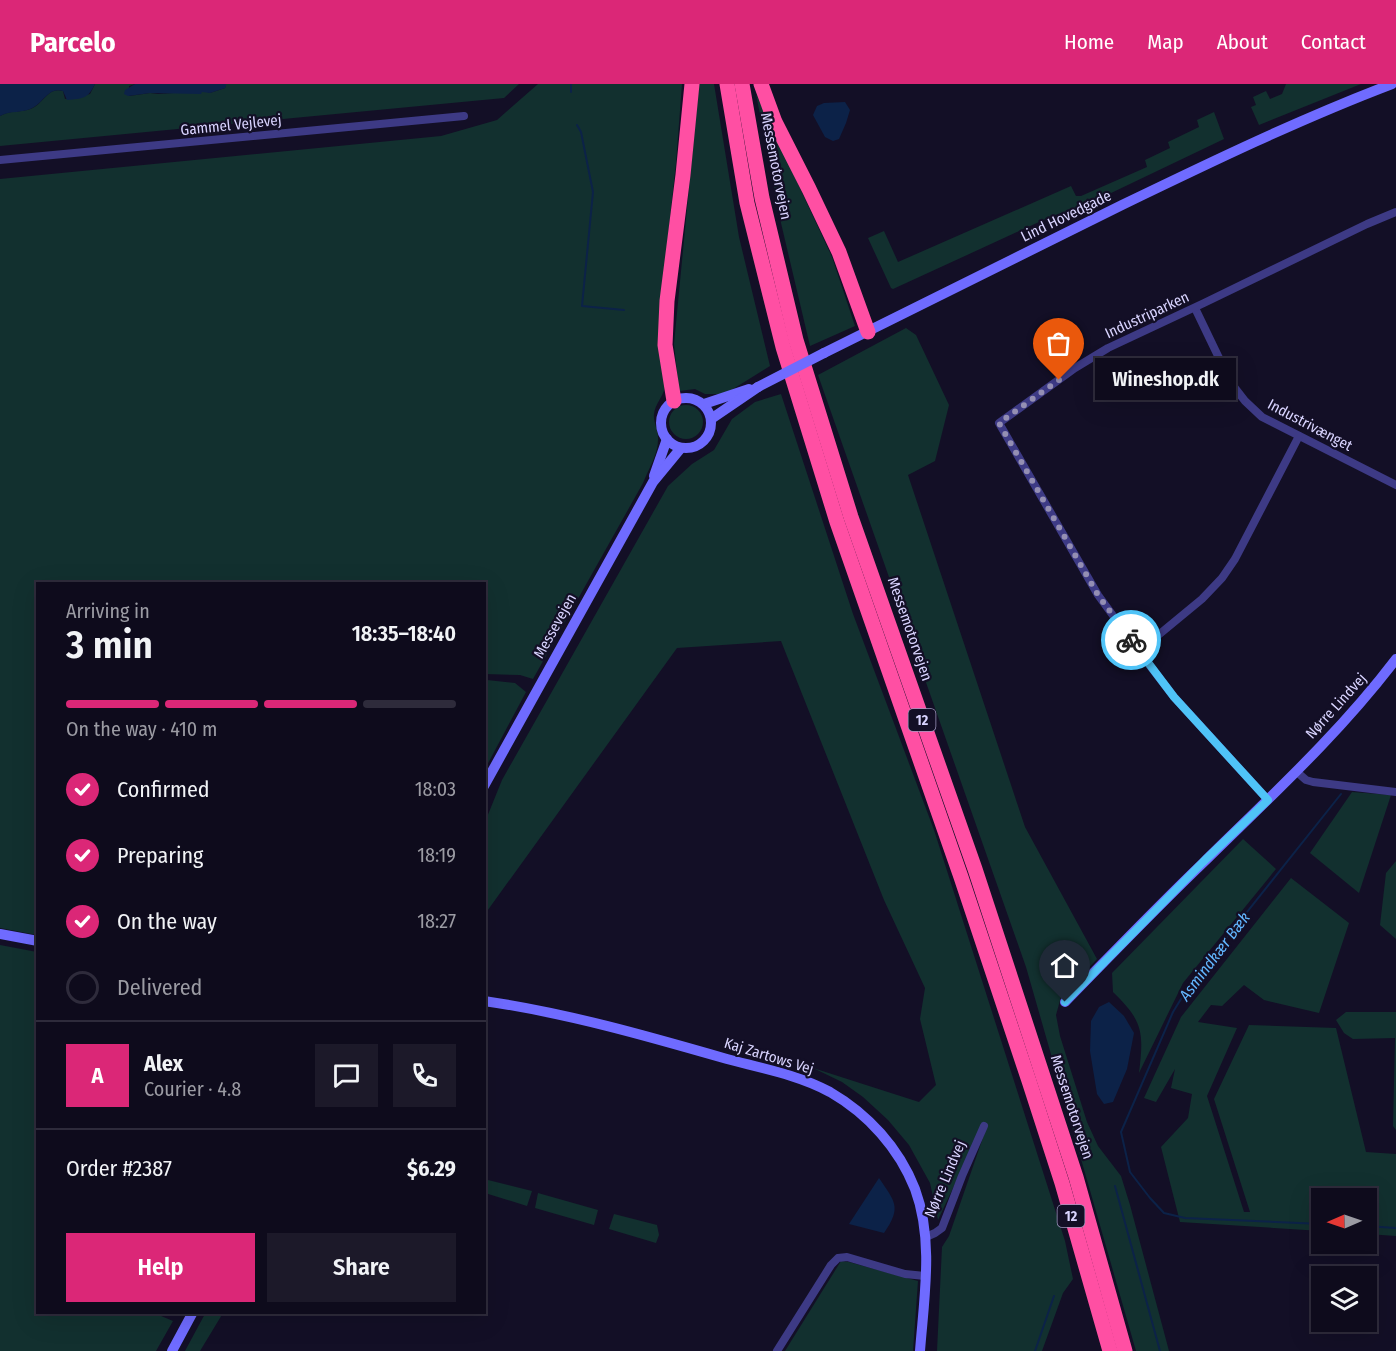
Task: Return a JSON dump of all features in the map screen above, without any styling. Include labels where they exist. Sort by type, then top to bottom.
[{"type":"highway","points":[[674,400],[665,345],[667,301],[684,175],[692,84]]},
{"type":"highway","name":"12","points":[[727,84],[747,203],[783,348],[837,522],[957,866],[1033,1093],[1062,1183],[1110,1351]]},
{"type":"highway","name":"Messemotorvejen","points":[[742,84],[762,198],[796,340],[851,517],[975,869],[1065,1143],[1125,1351]]},
{"type":"highway","points":[[761,84],[775,122],[839,252],[868,332]]},
{"type":"main road","name":"Lind Hovedgade","points":[[711,419],[758,387],[983,273],[1222,156],[1332,107],[1392,84]]},
{"type":"main road","name":"Lind Hovedgade","points":[[704,404],[758,387]]},
{"type":"main road","points":[[682,398],[698,400],[704,404],[711,419],[710,430],[706,438],[691,448],[681,448],[667,439],[662,432],[661,423],[667,406],[674,400],[682,398]]},
{"type":"main road","name":"Messevejen","points":[[653,482],[667,439]]},
{"type":"main road","name":"Messevejen","points":[[486,782],[653,482],[681,448]]},
{"type":"main road","name":"Nørre Lindvej","points":[[1065,1002],[1203,862],[1297,771],[1345,721],[1396,659]]},
{"type":"main road","points":[[0,934],[36,941]]},
{"type":"main road","name":"Kaj Zartows Vej","points":[[486,1001],[587,1020],[638,1033],[723,1063],[802,1080],[829,1092],[852,1107],[891,1144],[915,1190],[923,1217],[926,1237],[920,1351]]},
{"type":"main road","points":[[172,1351],[192,1314]]},
{"type":"street","name":"Gammel Vejlevej","points":[[0,160],[464,116]]},
{"type":"street","name":"Industriparken","points":[[1268,800],[1174,697],[1098,595],[999,423],[1108,348],[1367,224],[1395,215]]},
{"type":"street","name":"Industrivænget","points":[[1194,308],[1230,383],[1262,417],[1396,485]]},
{"type":"street","points":[[1139,651],[1202,599],[1222,578],[1235,559],[1299,436]]},
{"type":"street","points":[[1297,771],[1306,780],[1313,782],[1396,792]]},
{"type":"street","name":"Nørre Lindvej","points":[[926,1237],[942,1228],[984,1126]]},
{"type":"street","points":[[777,1351],[831,1265],[838,1258],[847,1257],[905,1274],[925,1276]]},
{"type":"green space","points":[[95,84],[135,84],[129,86],[129,96],[204,91],[210,93],[225,88],[226,84],[519,84],[504,98],[0,146],[0,116],[32,108],[48,94],[58,90],[63,91],[65,99],[90,94]]},
{"type":"green space","points":[[538,84],[682,84],[661,301],[665,387],[654,414],[658,434],[657,449],[643,483],[533,679],[520,675],[486,674],[486,582],[36,582],[36,935],[0,928],[0,179],[441,136],[497,120]]},
{"type":"green space","points":[[699,84],[714,84],[739,237],[770,366],[725,394],[705,394],[695,389],[679,391],[674,344]]},
{"type":"green space","points":[[1286,84],[1361,84],[1259,125],[1251,107],[1256,105],[1253,97],[1266,91],[1270,99],[1282,94]]},
{"type":"green space","points":[[756,94],[832,257],[855,326],[810,346],[781,223]]},
{"type":"green space","points":[[1214,112],[1224,139],[1086,205],[1052,216],[893,289],[868,238],[884,231],[898,262],[1071,186],[1076,196],[1081,196],[1147,167],[1145,160],[1170,148],[1168,142],[1199,127],[1197,120]]},
{"type":"green space","points":[[906,328],[916,335],[949,405],[935,461],[908,475],[1025,827],[1097,959],[1061,997],[1056,1015],[1060,1036],[1087,1122],[1098,1146],[1121,1176],[1169,1351],[1136,1351],[1026,967],[818,375]]},
{"type":"green space","points":[[781,394],[853,614],[934,830],[1065,1241],[1073,1279],[1063,1293],[1042,1351],[937,1351],[942,1247],[949,1236],[987,1126],[984,1122],[938,1220],[930,1183],[909,1145],[888,1120],[863,1097],[842,1082],[813,1068],[919,1102],[936,1085],[920,1019],[925,988],[884,900],[781,641],[677,648],[486,913],[486,820],[502,780],[668,486],[692,464],[714,450],[732,419],[755,402]]},
{"type":"green space","points":[[686,405],[698,410],[703,422],[698,434],[686,439],[674,434],[669,422],[674,410]]},
{"type":"green space","points":[[486,678],[515,683],[526,692],[486,767]]},
{"type":"green space","points":[[1352,792],[1391,795],[1359,893],[1310,853]]},
{"type":"green space","points":[[1243,839],[1276,869],[1183,983],[1139,1073],[1141,1037],[1139,1028],[1130,1011],[1113,992],[1112,973]]},
{"type":"green space","points":[[1396,861],[1396,939],[1380,925],[1386,873]]},
{"type":"green space","points":[[1291,878],[1349,923],[1319,1013],[1264,1000],[1244,985],[1222,1006],[1211,1005],[1198,1022],[1237,1028],[1207,1096],[1244,1212],[1250,1212],[1214,1099],[1249,1025],[1336,1028],[1366,1152],[1396,1154],[1396,1236],[1377,1235],[1377,1188],[1311,1188],[1311,1230],[1180,1222],[1161,1147],[1188,1118],[1192,1094],[1171,1088],[1175,1069],[1156,1102],[1144,1098],[1181,1017]]},
{"type":"green space","points":[[0,945],[36,952],[36,1314],[156,1314],[173,1321],[156,1351],[0,1351]]},
{"type":"green space","points":[[1346,1012],[1396,1012],[1396,1130],[1393,1126],[1395,1038],[1353,1039],[1344,1033],[1336,1020]]},
{"type":"green space","points":[[486,1180],[532,1191],[527,1206],[486,1193]]},
{"type":"green space","points":[[538,1193],[598,1210],[594,1225],[535,1208]]},
{"type":"green space","points":[[614,1214],[657,1225],[659,1235],[656,1243],[609,1229]]},
{"type":"green space","points":[[841,1261],[918,1281],[913,1351],[785,1351]]},
{"type":"green space","points":[[205,1314],[222,1314],[200,1351],[185,1351]]},
{"type":"water","points":[[0,84],[95,84],[90,93],[84,97],[67,100],[63,91],[58,90],[47,95],[30,109],[0,116]]},
{"type":"water","points":[[135,84],[226,84],[226,86],[201,94],[150,93],[128,96],[124,94],[125,90]]},
{"type":"water","points":[[845,102],[850,110],[846,123],[839,139],[833,141],[825,137],[813,115],[817,106],[824,103]]},
{"type":"water","points":[[1109,1002],[1124,1016],[1134,1033],[1127,1069],[1113,1102],[1104,1104],[1097,1094],[1090,1051],[1091,1021],[1099,1007]]},
{"type":"water","points":[[879,1178],[892,1199],[895,1210],[884,1233],[849,1224]]},
{"type":"waterway","points":[[571,84],[571,92]]},
{"type":"waterway","points":[[577,125],[581,132],[593,192],[582,306],[624,310]]},
{"type":"waterway","name":"Asmindkær Bæk","points":[[1311,1224],[1185,1218],[1164,1213],[1130,1172],[1121,1132],[1173,1012],[1192,981],[1341,794]]},
{"type":"waterway","points":[[1115,1186],[1160,1351]]},
{"type":"waterway","points":[[1377,1227],[1396,1228]]},
{"type":"waterway","points":[[1035,1351],[1054,1296]]},
{"type":"way so far","points":[[1059,380],[999,423],[1098,595],[1131,640]]},
{"type":"place","name":"Wineshop.dk","points":[[1059,380]]},
{"type":"route","points":[[1065,1002],[1203,862],[1268,800],[1174,697],[1131,640]]}]
